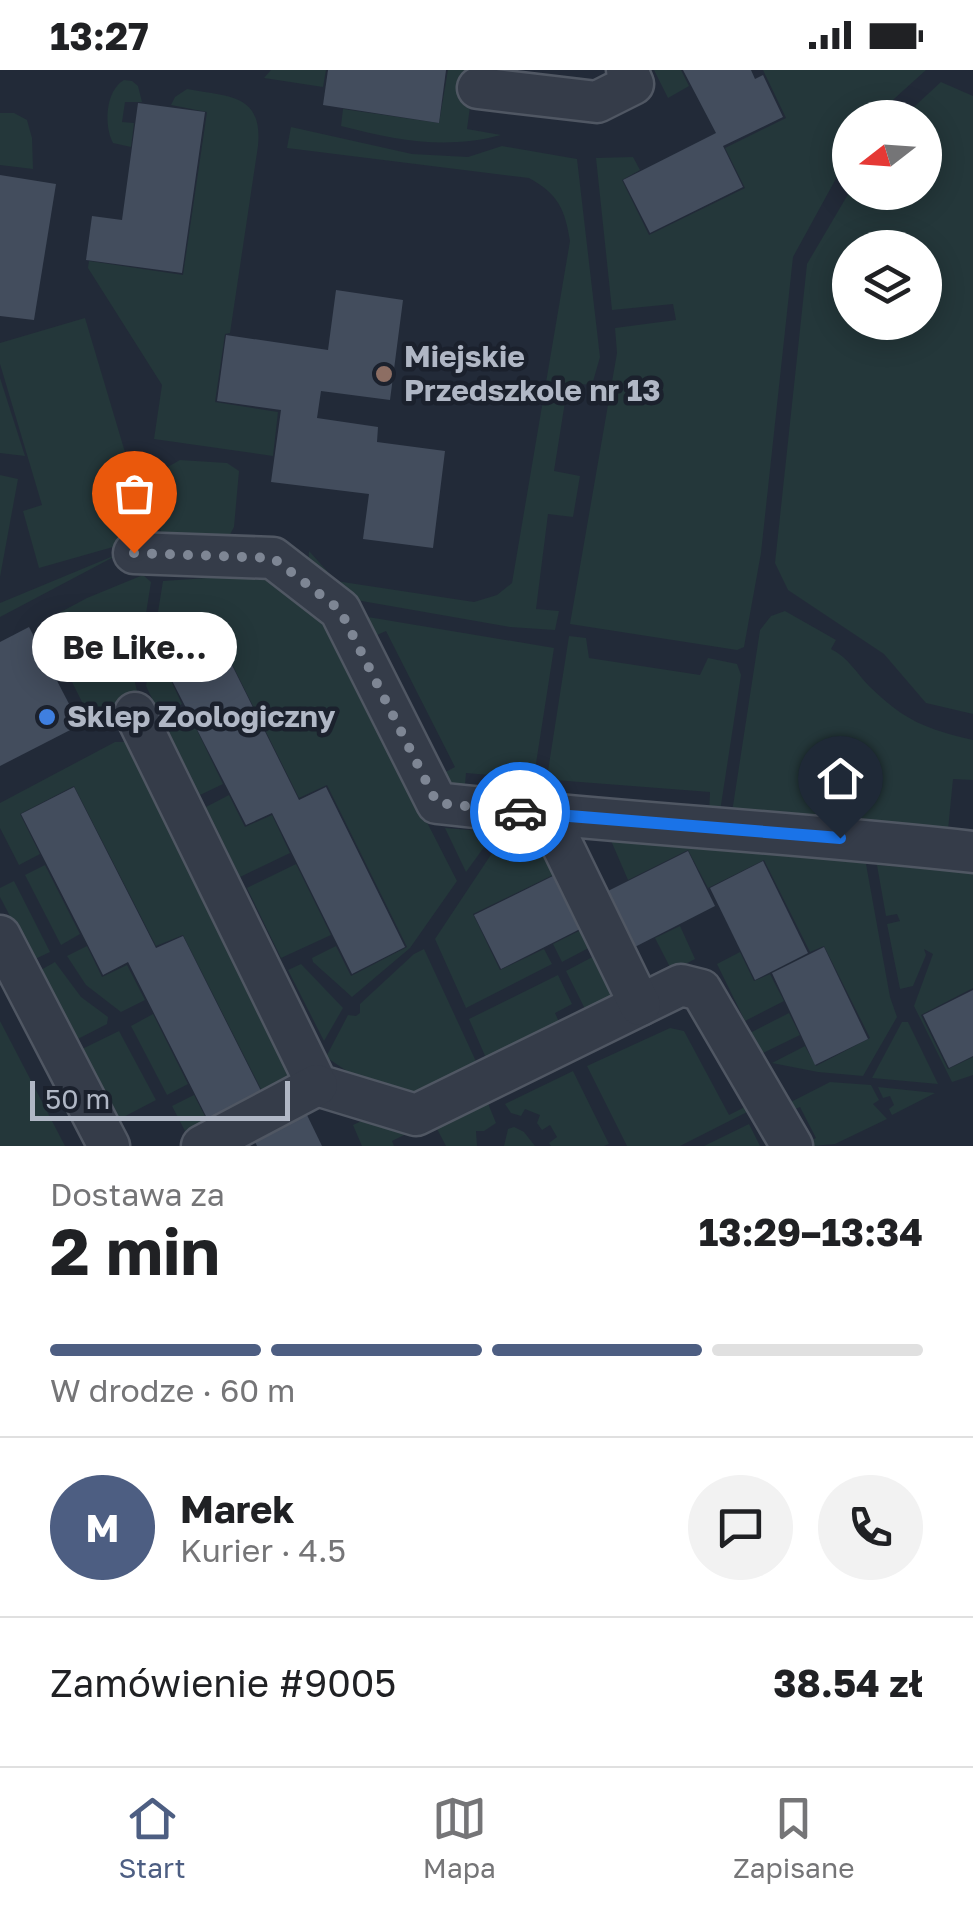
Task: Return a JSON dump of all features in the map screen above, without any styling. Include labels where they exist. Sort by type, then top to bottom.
[{"type":"street","points":[[478,88],[597,102],[633,84],[626,70]]},
{"type":"street","points":[[134,553],[273,558],[340,610],[437,803],[973,852]]},
{"type":"street","points":[[135,713],[317,1085]]},
{"type":"street","points":[[548,816],[640,1005]]},
{"type":"street","points":[[0,936],[109,1146]]},
{"type":"street","points":[[202,1146],[317,1085],[416,1114],[681,985],[701,990],[792,1146]]},
{"type":"shaded area","points":[[271,70],[326,70],[323,87],[264,78]]},
{"type":"shaded area","points":[[448,70],[475,70],[467,129],[501,135],[460,142],[421,141],[341,126],[343,109],[439,123]]},
{"type":"shaded area","points":[[654,70],[681,70],[689,86],[668,98]]},
{"type":"shaded area","points":[[763,70],[926,70],[893,100],[832,100],[832,186],[793,257],[761,553],[744,647],[737,650],[570,624],[617,353],[615,328],[676,320],[673,304],[612,310],[596,158],[633,157],[640,170],[622,180],[649,235],[745,188],[725,148],[786,118]]},
{"type":"shaded area","points":[[124,80],[138,86],[142,102],[125,102],[122,122],[134,123],[131,147],[113,143],[108,128],[110,100]]},
{"type":"shaded area","points":[[941,82],[973,96],[973,714],[926,703],[884,654],[788,590],[775,563],[807,264],[839,210],[942,210],[942,100],[921,100]]},
{"type":"shaded area","points":[[187,89],[240,101],[255,116],[258,146],[230,333],[225,334],[215,402],[278,412],[273,456],[154,439],[162,385],[88,268],[89,261],[183,275],[207,112],[171,105]]},
{"type":"shaded area","points":[[0,113],[14,113],[27,120],[33,169],[0,165]]},
{"type":"shaded area","points":[[291,127],[412,154],[468,157],[502,146],[577,159],[600,357],[592,385],[568,383],[554,471],[580,476],[573,517],[548,514],[536,609],[559,611],[555,630],[510,627],[339,597],[308,566],[309,551],[336,581],[474,602],[497,595],[512,583],[570,241],[558,204],[547,190],[529,178],[287,148]]},
{"type":"shaded area","points":[[85,318],[133,479],[104,488],[120,545],[39,568],[23,511],[42,505],[0,364],[0,343]]},
{"type":"shaded area","points":[[0,378],[25,456],[0,453]]},
{"type":"shaded area","points":[[180,460],[227,463],[239,471],[234,527],[227,540],[163,539],[158,521],[166,468]]},
{"type":"shaded area","points":[[0,475],[18,479],[0,577]]},
{"type":"shaded area","points":[[123,552],[0,617],[0,603]]},
{"type":"shaded area","points":[[143,575],[151,582],[135,683],[140,702],[107,720],[82,709],[44,621]]},
{"type":"shaded area","points":[[267,577],[320,613],[457,881],[410,948],[352,997],[312,958],[336,946],[351,976],[407,947],[327,785],[299,798],[218,636],[163,664],[182,704],[160,715],[146,686],[163,581]]},
{"type":"shaded area","points":[[785,611],[836,640],[831,649],[894,708],[929,727],[973,740],[973,780],[953,779],[948,830],[731,819],[760,630],[771,616]]},
{"type":"shaded area","points":[[356,615],[554,648],[530,802],[524,801],[525,778],[466,773],[464,796],[438,776],[455,767],[386,631],[368,639]]},
{"type":"shaded area","points":[[569,636],[586,638],[589,658],[700,675],[708,658],[737,664],[741,675],[719,818],[709,817],[710,792],[554,780],[552,803],[543,803]]},
{"type":"shaded area","points":[[192,720],[223,784],[200,795],[169,732]]},
{"type":"shaded area","points":[[115,742],[128,742],[142,750],[293,1049],[293,1073],[279,1092],[194,1137],[187,1135],[172,1106],[194,1095],[210,1126],[265,1097],[183,935],[156,946],[74,786],[20,814],[40,854],[19,865],[0,828],[0,803]]},
{"type":"shaded area","points":[[229,795],[245,827],[272,815],[290,853],[240,877],[206,807]]},
{"type":"shaded area","points":[[445,828],[495,832],[466,872]]},
{"type":"shaded area","points":[[506,832],[545,835],[598,943],[562,962],[553,944],[583,929],[555,874],[473,914],[500,970],[544,949],[552,964],[466,1008],[435,939]]},
{"type":"shaded area","points":[[609,836],[864,853],[897,1017],[863,1076],[772,1063],[805,1046],[816,1066],[870,1038],[824,946],[810,952],[764,860],[708,888],[688,850],[628,880]]},
{"type":"shaded area","points":[[296,864],[331,935],[281,958],[247,888]]},
{"type":"shaded area","points":[[45,865],[80,934],[61,945],[25,875]]},
{"type":"shaded area","points":[[877,865],[973,873],[973,988],[921,1015],[948,1069],[973,1057],[973,1075],[952,1082],[914,1006],[933,954],[924,949],[926,955],[913,986],[900,989],[887,924],[900,921],[897,914],[886,916]]},
{"type":"shaded area","points":[[14,881],[50,952],[33,960],[0,897],[0,888]]},
{"type":"shaded area","points":[[680,926],[695,959],[672,971],[655,938]]},
{"type":"shaded area","points":[[87,946],[102,977],[127,965],[145,1000],[121,1012],[86,985],[67,956]]},
{"type":"shaded area","points":[[424,949],[480,1070],[425,1098],[369,1086],[326,1057],[348,1015],[360,1013],[360,1004]]},
{"type":"shaded area","points":[[602,952],[618,996],[593,1012],[585,1009],[566,971]]},
{"type":"shaded area","points":[[740,952],[754,981],[770,974],[784,1001],[745,1021],[717,964]]},
{"type":"shaded area","points":[[55,962],[81,997],[108,1017],[107,1024],[74,1041],[39,971]]},
{"type":"shaded area","points":[[301,964],[343,1008],[324,1041],[288,970]]},
{"type":"shaded area","points":[[558,975],[572,1004],[555,1013],[562,1029],[489,1065],[469,1019]]},
{"type":"shaded area","points":[[789,1013],[800,1035],[761,1054],[750,1033]]},
{"type":"shaded area","points":[[153,1014],[188,1084],[167,1095],[131,1026]]},
{"type":"shaded area","points":[[0,1021],[65,1146],[0,1146]]},
{"type":"shaded area","points":[[902,1022],[908,1022],[938,1084],[872,1078]]},
{"type":"shaded area","points":[[670,1028],[684,1031],[729,1115],[747,1106],[749,1111],[680,1146],[627,1146],[587,1066]]},
{"type":"shaded area","points":[[119,1031],[156,1100],[114,1122],[78,1051]]},
{"type":"shaded area","points":[[573,1071],[609,1144],[551,1146],[549,1143],[557,1137],[550,1125],[542,1130],[537,1123],[540,1115],[525,1109],[521,1116],[511,1113],[505,1104]]},
{"type":"shaded area","points":[[830,1082],[871,1085],[879,1100],[873,1104],[887,1119],[835,1144],[813,1146],[809,1142],[816,1138],[800,1107],[791,1111],[787,1104]]},
{"type":"shaded area","points":[[878,1087],[935,1093],[892,1115],[889,1109],[894,1105],[890,1096],[883,1098]]},
{"type":"shaded area","points":[[487,1101],[496,1123],[476,1131],[477,1146],[446,1146],[435,1125]]},
{"type":"shaded area","points":[[372,1116],[412,1131],[392,1141],[394,1146],[362,1146],[353,1125]]},
{"type":"shaded area","points":[[749,1124],[760,1146],[704,1146]]},
{"type":"shaded area","points":[[514,1127],[524,1132],[535,1146],[504,1146],[508,1129]]},
{"type":"building","points":[[328,70],[446,70],[439,123],[323,105]]},
{"type":"building","points":[[683,70],[751,70],[755,79],[763,75],[783,117],[723,146],[743,187],[650,233],[623,180],[716,133]]},
{"type":"building","points":[[138,103],[205,112],[182,273],[86,260],[92,216],[122,220]]},
{"type":"building","points":[[0,175],[56,184],[34,320],[0,316]]},
{"type":"building","points":[[336,290],[403,300],[390,400],[321,391],[317,418],[378,427],[377,442],[445,451],[433,548],[363,539],[369,494],[271,482],[281,410],[217,401],[226,335],[328,350]]},
{"type":"building","points":[[29,627],[80,725],[0,766],[0,642]]},
{"type":"building","points":[[218,637],[299,800],[326,787],[405,947],[352,974],[272,813],[246,825],[164,665]]},
{"type":"building","points":[[74,787],[156,948],[183,936],[264,1097],[210,1124],[128,962],[103,975],[21,814]]},
{"type":"building","points":[[688,851],[715,906],[627,951],[600,895]]},
{"type":"building","points":[[763,861],[808,953],[755,980],[710,888]]},
{"type":"building","points":[[555,875],[582,928],[501,969],[474,915]]},
{"type":"building","points":[[824,947],[868,1039],[815,1065],[772,973]]},
{"type":"building","points":[[973,990],[973,1056],[949,1068],[923,1015]]},
{"type":"building","points":[[306,1113],[322,1146],[257,1146],[254,1139]]},
{"type":"way so far","points":[[134,553],[273,558],[340,610],[437,803],[520,812]]},
{"type":"place","name":"Miejskie Przedszkole nr 13","points":[[384,374]]},
{"type":"place","name":"Be Like…","points":[[134,553]]},
{"type":"place","name":"Sklep Zoologiczny","points":[[47,717]]},
{"type":"route","points":[[520,812],[840,838]]}]
